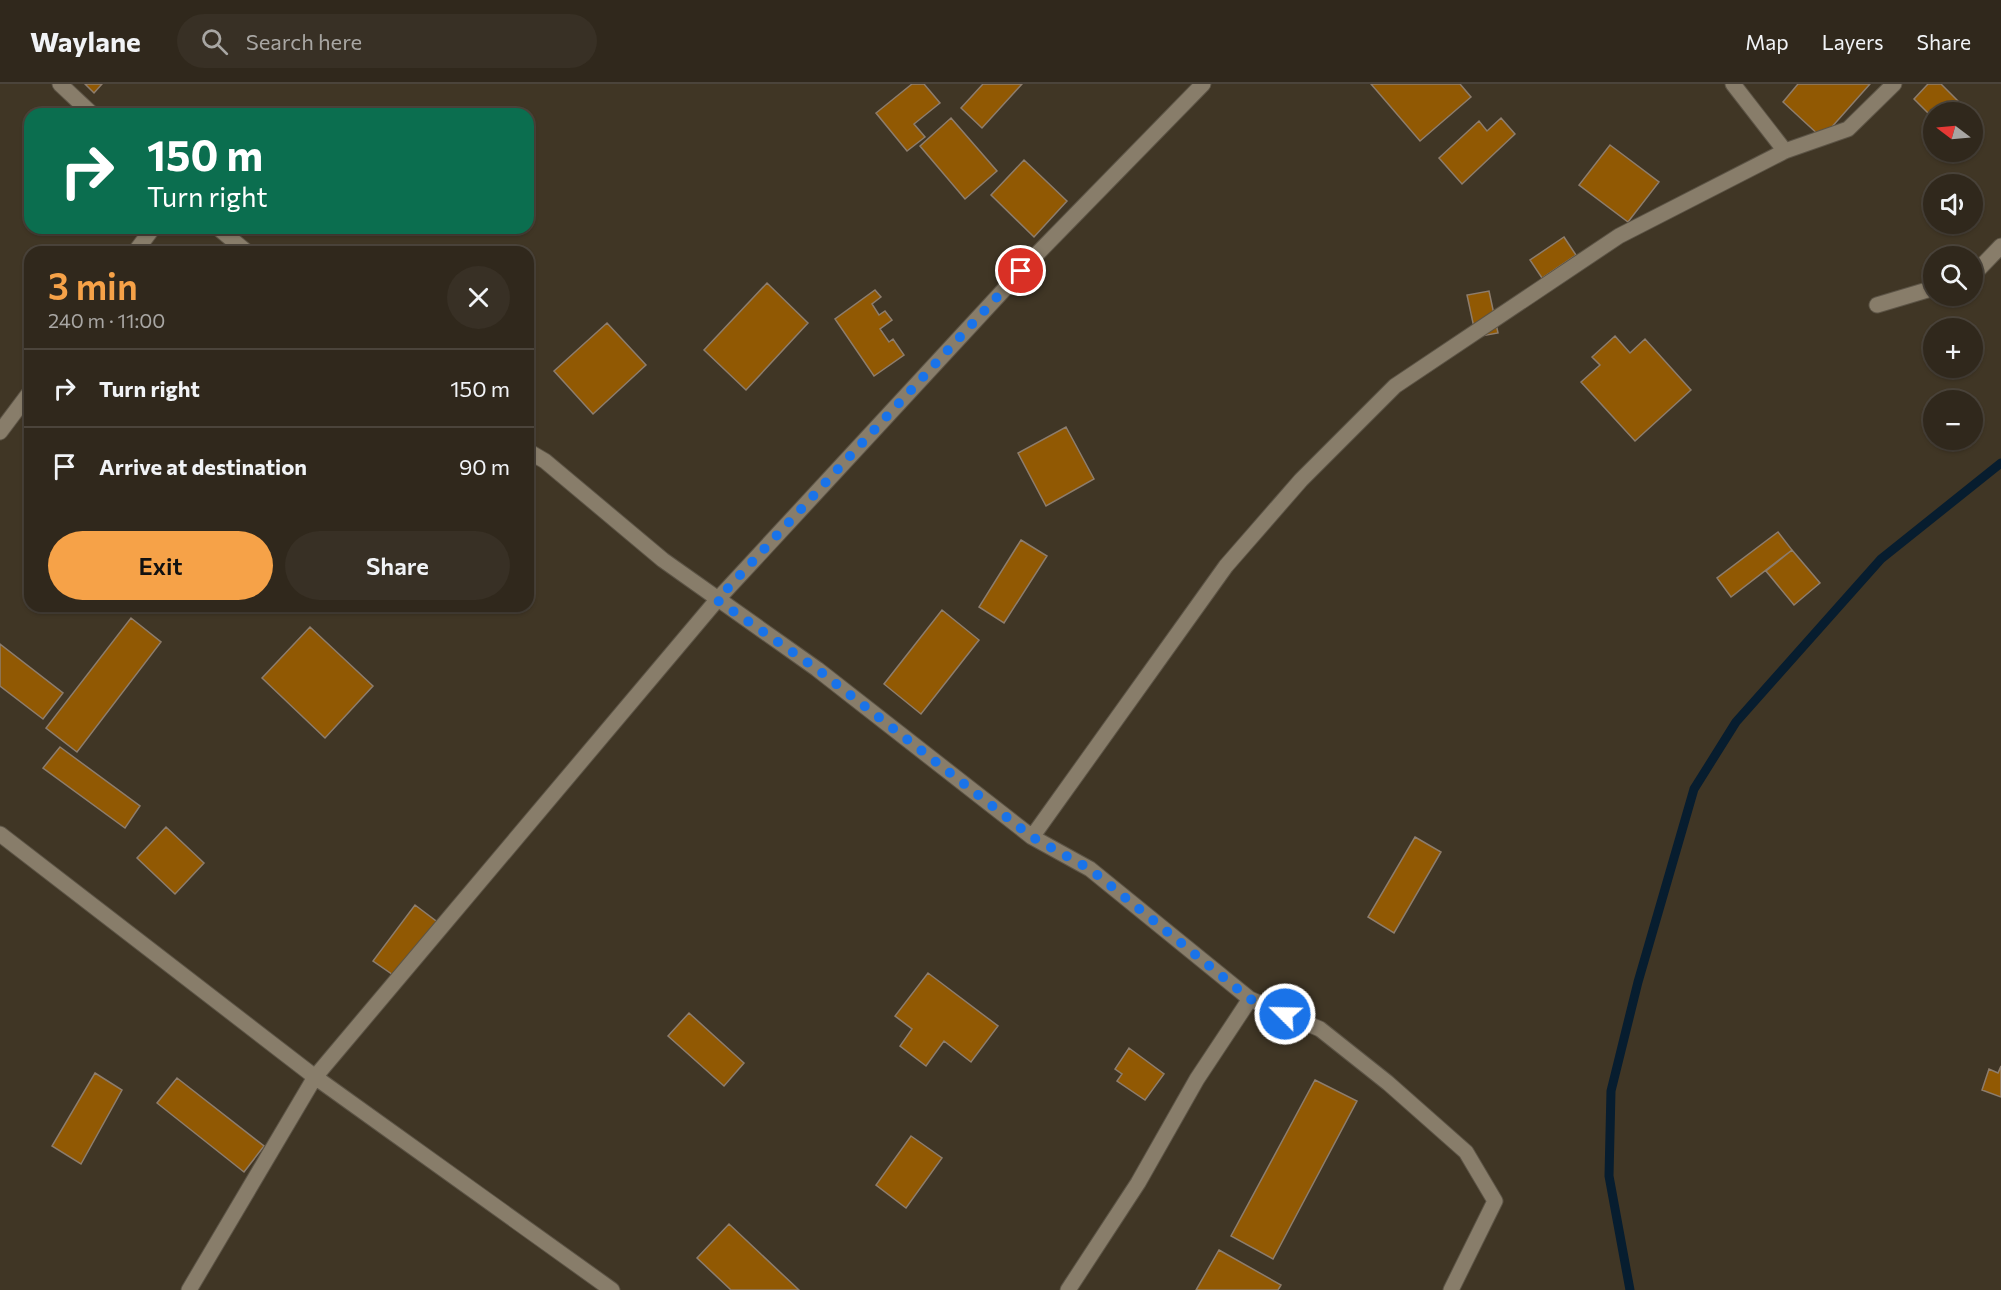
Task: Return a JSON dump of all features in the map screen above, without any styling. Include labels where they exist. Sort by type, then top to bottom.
[{"type":"street","points":[[60,84],[86,108]]},
{"type":"street","points":[[189,1290],[315,1077],[717,600],[1037,254],[1203,84]]},
{"type":"street","points":[[1733,84],[1785,151]]},
{"type":"street","points":[[1032,837],[1226,566],[1300,480],[1395,386],[1619,236],[1785,151],[1848,129],[1894,84]]},
{"type":"street","points":[[225,234],[240,246]]},
{"type":"street","points":[[1983,265],[2001,246]]},
{"type":"street","points":[[1877,305],[1923,291]]},
{"type":"street","points":[[0,432],[24,400]]},
{"type":"street","points":[[534,455],[545,461],[663,560],[817,669],[1032,837],[1090,869],[1250,999],[1320,1029],[1466,1152],[1496,1201],[1451,1290]]},
{"type":"street","points":[[0,834],[315,1077],[612,1290]]},
{"type":"street","points":[[1068,1290],[1138,1183],[1197,1079],[1250,999]]},
{"type":"building","points":[[85,84],[102,84],[94,93]]},
{"type":"building","points":[[912,84],[924,84],[940,103],[914,124],[925,137],[907,151],[876,113]]},
{"type":"building","points":[[983,84],[1022,84],[982,128],[961,108]]},
{"type":"building","points":[[1371,84],[1460,84],[1471,97],[1420,141]]},
{"type":"building","points":[[1798,84],[1870,84],[1822,138],[1783,102]]},
{"type":"building","points":[[1928,84],[1941,84],[1959,102],[1923,102],[1923,108],[1914,99]]},
{"type":"building","points":[[951,118],[997,171],[965,199],[920,146]]},
{"type":"building","points":[[1501,118],[1515,134],[1462,184],[1439,158],[1479,121],[1487,131]]},
{"type":"building","points":[[1610,145],[1659,182],[1628,222],[1579,185]]},
{"type":"building","points":[[1024,160],[1067,201],[1034,237],[991,195]]},
{"type":"building","points":[[1564,237],[1576,255],[1542,278],[1530,260]]},
{"type":"building","points":[[767,283],[808,323],[746,390],[704,350]]},
{"type":"building","points":[[875,290],[881,297],[872,304],[879,315],[885,311],[892,320],[880,329],[889,342],[893,339],[904,355],[874,376],[835,319]]},
{"type":"building","points":[[1489,291],[1498,333],[1476,337],[1467,295]]},
{"type":"building","points":[[607,323],[646,365],[593,414],[554,371]]},
{"type":"building","points":[[1615,336],[1630,353],[1645,339],[1691,390],[1635,441],[1581,382],[1600,365],[1592,357]]},
{"type":"building","points":[[1066,427],[1094,479],[1046,506],[1018,453]]},
{"type":"building","points":[[1778,532],[1792,550],[1731,597],[1717,578]]},
{"type":"building","points":[[1021,540],[1047,556],[1004,623],[979,607]]},
{"type":"building","points":[[1792,550],[1820,583],[1794,605],[1766,571]]},
{"type":"building","points":[[942,610],[979,640],[921,714],[884,684]]},
{"type":"building","points":[[131,618],[161,642],[77,752],[46,728]]},
{"type":"building","points":[[310,627],[373,686],[325,738],[262,678]]},
{"type":"building","points":[[0,644],[63,693],[43,719],[0,686]]},
{"type":"building","points":[[60,747],[140,806],[125,828],[43,768]]},
{"type":"building","points":[[166,827],[204,863],[175,894],[137,858]]},
{"type":"building","points":[[1415,837],[1441,852],[1394,933],[1368,917]]},
{"type":"building","points":[[415,905],[440,924],[399,979],[373,961]]},
{"type":"building","points":[[928,973],[998,1026],[971,1062],[944,1041],[926,1066],[900,1046],[912,1029],[895,1016]]},
{"type":"building","points":[[689,1013],[744,1063],[724,1086],[668,1036]]},
{"type":"building","points":[[1129,1048],[1164,1074],[1145,1100],[1117,1081],[1122,1074],[1115,1069]]},
{"type":"building","points":[[2001,1066],[2001,1097],[1982,1090],[1989,1069],[1998,1073]]},
{"type":"building","points":[[95,1073],[122,1090],[81,1164],[52,1146]]},
{"type":"building","points":[[177,1078],[264,1146],[244,1172],[157,1103]]},
{"type":"building","points":[[1315,1080],[1357,1101],[1273,1259],[1231,1236]]},
{"type":"building","points":[[911,1136],[942,1158],[906,1208],[876,1185]]},
{"type":"building","points":[[729,1224],[799,1290],[731,1290],[697,1258]]},
{"type":"building","points":[[1219,1250],[1281,1285],[1278,1290],[1196,1290]]},
{"type":"waterway","points":[[1630,1290],[1609,1176],[1611,1091],[1638,982],[1694,789],[1736,722],[1881,559],[2001,463]]},
{"type":"route","points":[[1021,271],[717,600],[817,669],[1032,837],[1090,869],[1250,999],[1285,1014]]}]
